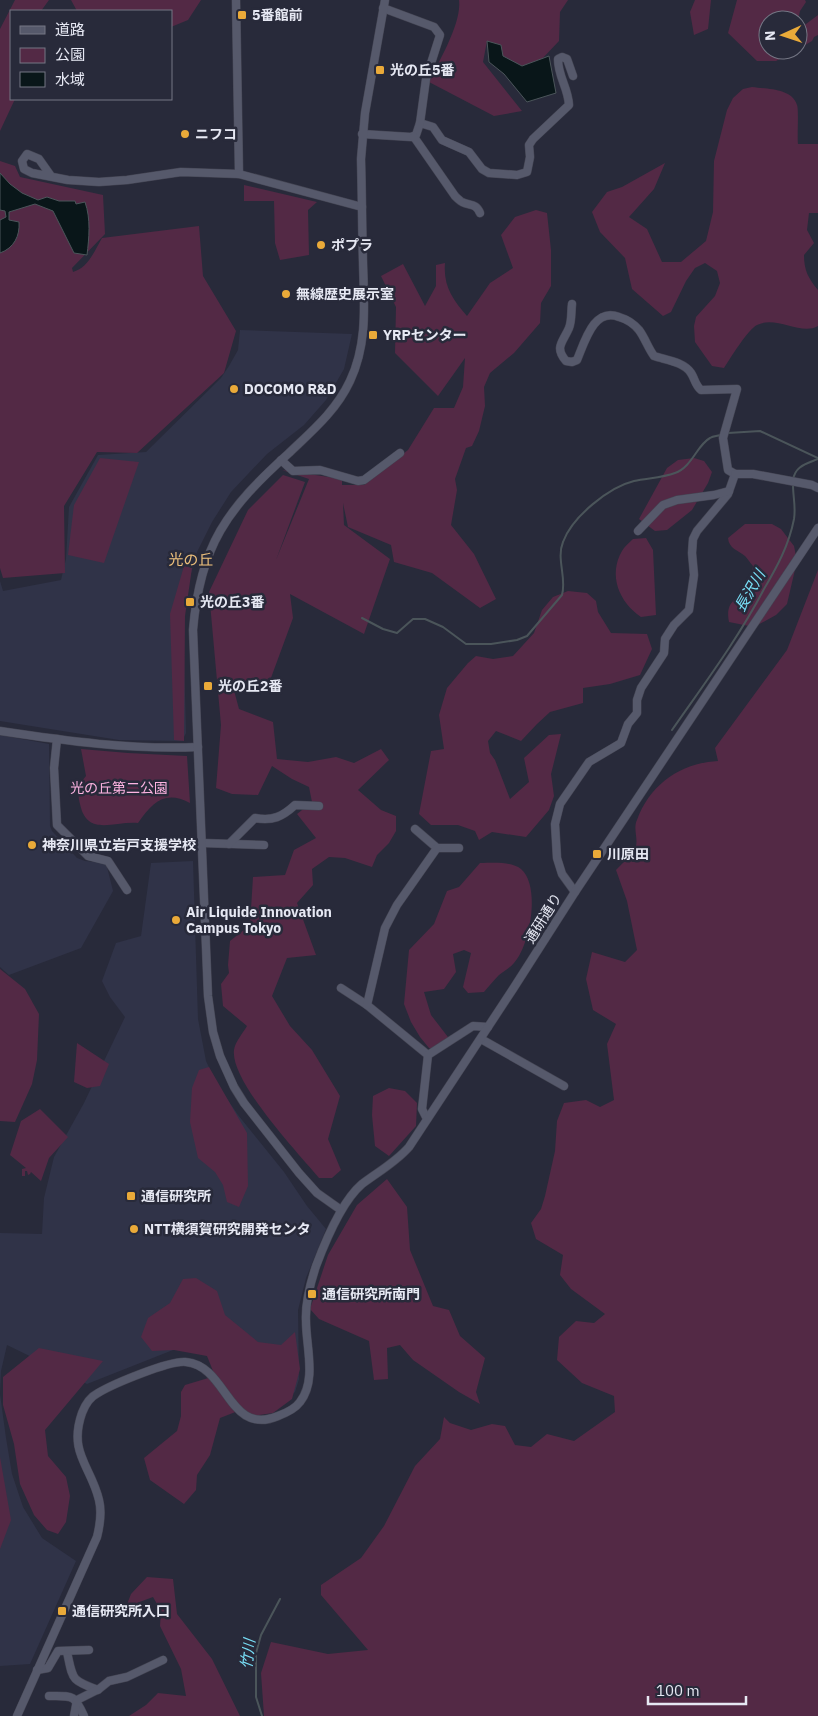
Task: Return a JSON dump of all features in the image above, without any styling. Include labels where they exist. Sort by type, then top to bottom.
[{"type":"street","points":[[236,0],[239,174]]},
{"type":"street","points":[[341,1210],[317,1193],[305,1180],[244,1103],[234,1087],[220,1056],[213,1032],[210,1012],[193,630],[200,579],[211,548],[234,508],[332,410],[349,382],[360,355],[364,322],[362,134],[384,4],[434,27],[440,35],[426,79],[420,123],[414,137]]},
{"type":"street","points":[[420,123],[433,127],[442,140],[469,152],[482,169],[489,173],[517,175],[526,172],[530,157],[529,145],[533,139],[569,105],[569,94],[558,71],[558,59],[562,57],[567,59],[573,76]]},
{"type":"street","points":[[362,134],[414,137]]},
{"type":"street","points":[[414,137],[454,196],[461,202],[477,207],[480,213]]},
{"type":"street","points":[[51,176],[68,180],[105,182],[181,172],[239,174],[362,207]]},
{"type":"street","points":[[572,304],[570,327],[560,348],[562,356],[566,361],[572,362],[577,360],[594,324],[602,315],[611,314],[624,319],[638,328],[654,356],[688,369],[696,386],[701,390],[737,389],[723,438],[728,470],[735,474],[753,474],[812,485],[818,488]]},
{"type":"street","points":[[281,460],[293,471],[320,470],[358,481],[370,477],[400,453]]},
{"type":"street","points":[[575,892],[562,874],[557,858],[555,824],[560,804],[589,762],[621,743],[628,724],[637,713],[637,700],[641,688],[664,654],[666,639],[674,625],[689,610],[694,575],[693,539],[697,531],[728,494],[735,474]]},
{"type":"street","points":[[638,531],[663,505],[676,500],[714,495],[729,490]]},
{"type":"street","name":"通研通り","points":[[17,1716],[82,1573],[101,1522],[100,1502],[79,1449],[80,1419],[88,1401],[95,1394],[160,1367],[175,1362],[186,1362],[206,1370],[216,1379],[233,1405],[250,1418],[263,1420],[276,1417],[290,1411],[299,1404],[307,1391],[309,1376],[306,1303],[316,1265],[341,1210],[360,1186],[402,1154],[427,1119],[575,892],[818,528]]},
{"type":"street","points":[[0,731],[137,747],[198,747]]},
{"type":"street","points":[[57,739],[54,768],[56,825],[88,856],[108,861],[127,890]]},
{"type":"street","points":[[230,844],[255,818],[268,820],[285,814],[295,805],[320,806]]},
{"type":"street","points":[[415,830],[437,848],[459,848]]},
{"type":"street","points":[[202,843],[264,846]]},
{"type":"street","points":[[367,1005],[385,928],[398,905],[437,848]]},
{"type":"street","points":[[340,988],[367,1005],[428,1055]]},
{"type":"street","points":[[427,1119],[422,1108],[428,1055],[473,1026],[488,1027]]},
{"type":"street","points":[[480,1039],[564,1086]]},
{"type":"street","points":[[38,1670],[48,1668],[58,1651],[89,1650]]},
{"type":"street","points":[[67,1652],[72,1675],[78,1683],[98,1690]]},
{"type":"street","points":[[76,1700],[98,1690],[110,1681],[163,1660]]},
{"type":"street","points":[[48,1696],[69,1696],[76,1700],[84,1716]]},
{"type":"street","points":[[74,1716],[76,1700]]},
{"type":"shaded area","points":[[240,330],[352,334],[344,369],[326,400],[304,425],[267,454],[231,492],[212,522],[197,552],[188,584],[183,614],[186,733],[182,741],[119,740],[0,721],[0,581],[3,591],[61,580],[66,559],[69,507],[98,455],[146,452],[221,378],[238,350]]},
{"type":"shaded area","name":"神奈川県立岩戸支援学校","points":[[0,735],[49,744],[50,826],[52,831],[77,858],[85,861],[106,863],[113,891],[81,948],[9,975],[0,967]]},
{"type":"shaded area","points":[[193,861],[198,1019],[206,1061],[217,1084],[238,1115],[284,1172],[307,1206],[326,1229],[306,1278],[298,1310],[299,1379],[295,1392],[283,1401],[200,1352],[178,1348],[87,1384],[7,1345],[1,1371],[0,1394],[0,1233],[42,1234],[44,1198],[54,1157],[84,1103],[125,1017],[110,997],[102,981],[116,943],[141,936],[151,863]]},
{"type":"shaded area","points":[[0,1394],[12,1474],[23,1507],[42,1538],[76,1561],[30,1664],[0,1666]]},
{"type":"green space","points":[[15,0],[49,0],[42,10],[10,10],[10,100],[15,100],[0,131],[0,29]]},
{"type":"green space","points":[[71,0],[201,0],[188,20],[172,27],[172,10],[76,10]]},
{"type":"green space","points":[[459,0],[568,0],[560,12],[559,41],[541,60],[522,66],[503,56],[487,41],[483,62],[522,111],[494,116],[429,82],[453,31],[457,20]]},
{"type":"green space","points":[[695,0],[711,0],[708,29],[694,35],[690,12]]},
{"type":"green space","points":[[737,0],[805,0],[806,2],[801,10],[758,10],[758,60],[778,60],[776,61],[757,61],[728,33]]},
{"type":"green space","points":[[818,15],[818,35],[808,43],[808,22]]},
{"type":"green space","points":[[752,87],[778,90],[790,95],[798,108],[798,144],[818,144],[818,213],[809,213],[807,230],[814,243],[804,255],[807,274],[818,290],[818,326],[804,329],[772,322],[757,325],[744,338],[724,368],[712,366],[695,342],[694,326],[696,317],[715,296],[720,283],[717,271],[705,263],[695,268],[686,281],[671,312],[663,316],[632,289],[625,258],[600,232],[592,212],[607,192],[622,187],[665,163],[654,189],[629,217],[647,229],[662,262],[681,262],[706,241],[713,212],[714,161],[727,110],[733,98],[743,89]]},
{"type":"green space","points":[[0,161],[15,166],[20,177],[103,195],[105,234],[72,268],[73,272],[87,263],[102,238],[199,226],[203,276],[236,331],[224,373],[137,453],[97,452],[64,506],[65,573],[3,578],[0,568]]},
{"type":"green space","points":[[244,185],[317,202],[308,210],[309,255],[280,260],[275,243],[274,201],[244,201]]},
{"type":"green space","points":[[536,210],[547,213],[551,250],[551,286],[541,303],[540,323],[514,353],[490,373],[484,387],[485,406],[479,431],[472,446],[466,448],[455,479],[457,490],[451,525],[474,554],[496,599],[480,608],[432,573],[394,562],[391,545],[348,527],[343,503],[344,525],[390,559],[364,634],[290,594],[293,618],[268,686],[232,683],[239,709],[273,722],[277,759],[308,762],[336,757],[354,763],[381,749],[389,760],[358,790],[381,810],[396,816],[396,831],[389,843],[377,855],[372,867],[345,858],[329,857],[312,869],[313,885],[297,903],[316,955],[287,958],[272,996],[290,1026],[312,1050],[340,1096],[328,1139],[341,1170],[332,1178],[319,1178],[267,1116],[243,1080],[236,1063],[234,1050],[237,1041],[247,1026],[223,1006],[221,984],[229,973],[230,941],[250,925],[253,877],[285,875],[294,850],[316,838],[297,814],[312,802],[309,787],[272,766],[258,795],[232,794],[216,788],[221,725],[209,592],[248,510],[283,475],[305,482],[276,560],[309,479],[282,470],[342,479],[342,485],[364,485],[408,450],[434,408],[454,408],[463,387],[465,358],[438,396],[395,353],[396,307],[381,276],[403,264],[425,306],[436,286],[436,265],[445,263],[447,286],[457,304],[467,316],[490,283],[513,268],[501,235],[515,217]]},
{"type":"green space","points":[[100,458],[139,462],[104,563],[68,555],[74,505]]},
{"type":"green space","points":[[694,458],[704,461],[712,472],[708,483],[692,510],[667,530],[655,531],[639,519],[667,468],[678,460]]},
{"type":"green space","points":[[745,524],[772,524],[781,529],[794,546],[797,561],[787,604],[776,615],[754,627],[729,622],[728,614],[731,603],[747,588],[752,576],[753,566],[745,556],[732,547],[728,538]]},
{"type":"green space","points":[[646,538],[653,550],[656,615],[641,617],[633,611],[622,596],[616,578],[616,569],[625,546],[633,539]]},
{"type":"green space","points":[[184,566],[192,568],[185,616],[184,741],[174,740],[170,614]]},
{"type":"green space","points":[[818,570],[818,1716],[264,1716],[261,1673],[271,1642],[328,1654],[368,1650],[321,1595],[321,1585],[361,1558],[384,1526],[415,1466],[440,1439],[444,1417],[450,1423],[471,1430],[492,1424],[505,1426],[515,1445],[531,1447],[547,1434],[574,1441],[615,1412],[614,1396],[582,1383],[557,1360],[559,1337],[576,1321],[594,1323],[605,1314],[571,1289],[560,1275],[563,1255],[536,1239],[531,1223],[541,1209],[545,1196],[555,1151],[557,1121],[564,1103],[586,1100],[600,1107],[614,1100],[607,1044],[616,1024],[593,1010],[586,979],[592,952],[625,962],[637,950],[627,901],[616,870],[635,849],[636,823],[643,807],[650,796],[668,778],[692,766],[718,761],[715,748],[787,650]]},
{"type":"green space","points":[[568,591],[587,593],[596,601],[598,612],[611,633],[647,634],[652,649],[640,675],[610,684],[583,688],[583,703],[550,712],[521,741],[496,731],[488,741],[490,753],[495,760],[510,799],[529,782],[524,758],[549,735],[561,734],[551,774],[554,796],[549,810],[526,837],[492,832],[479,840],[475,831],[458,825],[431,825],[419,814],[431,751],[444,749],[439,715],[447,688],[476,656],[493,659],[513,656],[534,633],[542,610],[553,597]]},
{"type":"green space","name":"光の丘第二公園","points":[[81,749],[187,756],[190,803],[173,798],[160,800],[149,809],[138,823],[102,825],[88,821],[83,814],[78,792],[81,782],[86,776]]},
{"type":"green space","points":[[480,863],[502,863],[517,866],[527,877],[531,888],[532,902],[529,930],[520,955],[484,992],[468,993],[463,987],[471,953],[464,950],[453,954],[456,972],[444,989],[424,992],[431,1015],[451,1041],[441,1051],[429,1048],[420,1037],[411,1022],[404,1004],[409,950],[434,924],[447,891],[459,887]]},
{"type":"green space","points":[[0,969],[25,989],[39,1014],[37,1060],[32,1084],[15,1122],[0,1121]]},
{"type":"green space","points":[[77,1043],[109,1064],[100,1086],[87,1088],[74,1082]]},
{"type":"green space","points":[[209,1067],[247,1133],[248,1186],[239,1207],[227,1202],[223,1185],[215,1172],[198,1158],[190,1122],[192,1088],[199,1070]]},
{"type":"green space","points":[[389,1088],[405,1091],[417,1103],[416,1126],[389,1156],[375,1146],[372,1115],[373,1096]]},
{"type":"green space","points":[[40,1109],[68,1137],[49,1158],[41,1181],[31,1172],[28,1175],[27,1171],[25,1171],[25,1176],[22,1176],[22,1169],[26,1168],[10,1155],[21,1121]]},
{"type":"green space","points":[[387,1179],[407,1207],[410,1250],[433,1306],[449,1310],[460,1336],[485,1358],[476,1392],[480,1404],[413,1360],[400,1345],[387,1348],[388,1379],[374,1380],[369,1341],[319,1319],[310,1309],[328,1255],[357,1205]]},
{"type":"green space","points":[[196,1278],[217,1291],[225,1315],[258,1342],[281,1345],[295,1332],[300,1369],[292,1399],[273,1413],[252,1416],[238,1411],[220,1418],[210,1455],[197,1475],[196,1490],[184,1504],[150,1480],[144,1458],[177,1431],[181,1416],[181,1392],[185,1385],[215,1376],[207,1356],[174,1350],[152,1351],[141,1337],[148,1318],[170,1303],[183,1279]]},
{"type":"green space","points":[[39,1348],[103,1361],[45,1430],[48,1456],[66,1477],[70,1496],[66,1522],[58,1534],[47,1530],[34,1515],[20,1484],[14,1444],[3,1405],[3,1377]]},
{"type":"green space","points":[[0,1457],[11,1520],[0,1549]]},
{"type":"green space","points":[[147,1577],[173,1579],[177,1614],[212,1659],[240,1716],[129,1716],[146,1705],[158,1693],[186,1696],[181,1669],[160,1626],[161,1611],[153,1597],[126,1607],[131,1594]]},
{"type":"water","points":[[487,41],[501,45],[503,56],[522,66],[549,56],[556,93],[527,102],[504,74],[489,62]]},
{"type":"water","points":[[0,173],[22,193],[38,200],[47,197],[59,201],[75,201],[76,204],[85,202],[89,222],[87,255],[74,253],[53,211],[35,204],[9,212],[9,220],[19,222],[17,237],[9,248],[0,253],[0,220],[6,217],[5,211],[0,210]]},
{"type":"waterway","points":[[728,433],[760,431],[818,458]]},
{"type":"waterway","points":[[362,618],[383,629],[397,633],[413,619],[425,619],[443,627],[466,644],[491,644],[517,640],[527,636],[562,595],[561,548],[568,532],[583,513],[603,496],[624,484],[670,475],[681,470],[705,441],[711,437],[721,435]]},
{"type":"waterway","name":"長沢川","points":[[793,480],[794,475],[799,469],[805,464],[818,459]]},
{"type":"waterway","name":"長沢川","points":[[672,730],[732,643],[778,564],[786,547],[794,519],[793,485]]},
{"type":"waterway","name":"竹川","points":[[262,1716],[256,1697],[256,1653],[261,1635],[280,1599]]},
{"type":"place","name":"5番館前","points":[[242,15]]},
{"type":"place","name":"光の丘5番","points":[[380,70]]},
{"type":"place","name":"ニフコ","points":[[185,134]]},
{"type":"place","name":"ポプラ","points":[[321,245]]},
{"type":"place","name":"無線歴史展示室","points":[[286,294]]},
{"type":"place","name":"YRPセンター","points":[[373,335]]},
{"type":"place","name":"DOCOMO R&D","points":[[234,389]]},
{"type":"place","name":"光の丘3番","points":[[190,602]]},
{"type":"place","name":"光の丘2番","points":[[208,686]]},
{"type":"place","name":"神奈川県立岩戸支援学校","points":[[32,845]]},
{"type":"place","name":"川原田","points":[[597,854]]},
{"type":"place","name":"Air Liquide Innovation Campus Tokyo","points":[[176,920]]},
{"type":"place","name":"通信研究所","points":[[131,1196]]},
{"type":"place","name":"NTT横須賀研究開発センタ","points":[[134,1229]]},
{"type":"place","name":"通信研究所南門","points":[[312,1294]]},
{"type":"place","name":"通信研究所入口","points":[[62,1611]]},
{"type":"district","name":"光の丘","points":[[191,560]]}]
